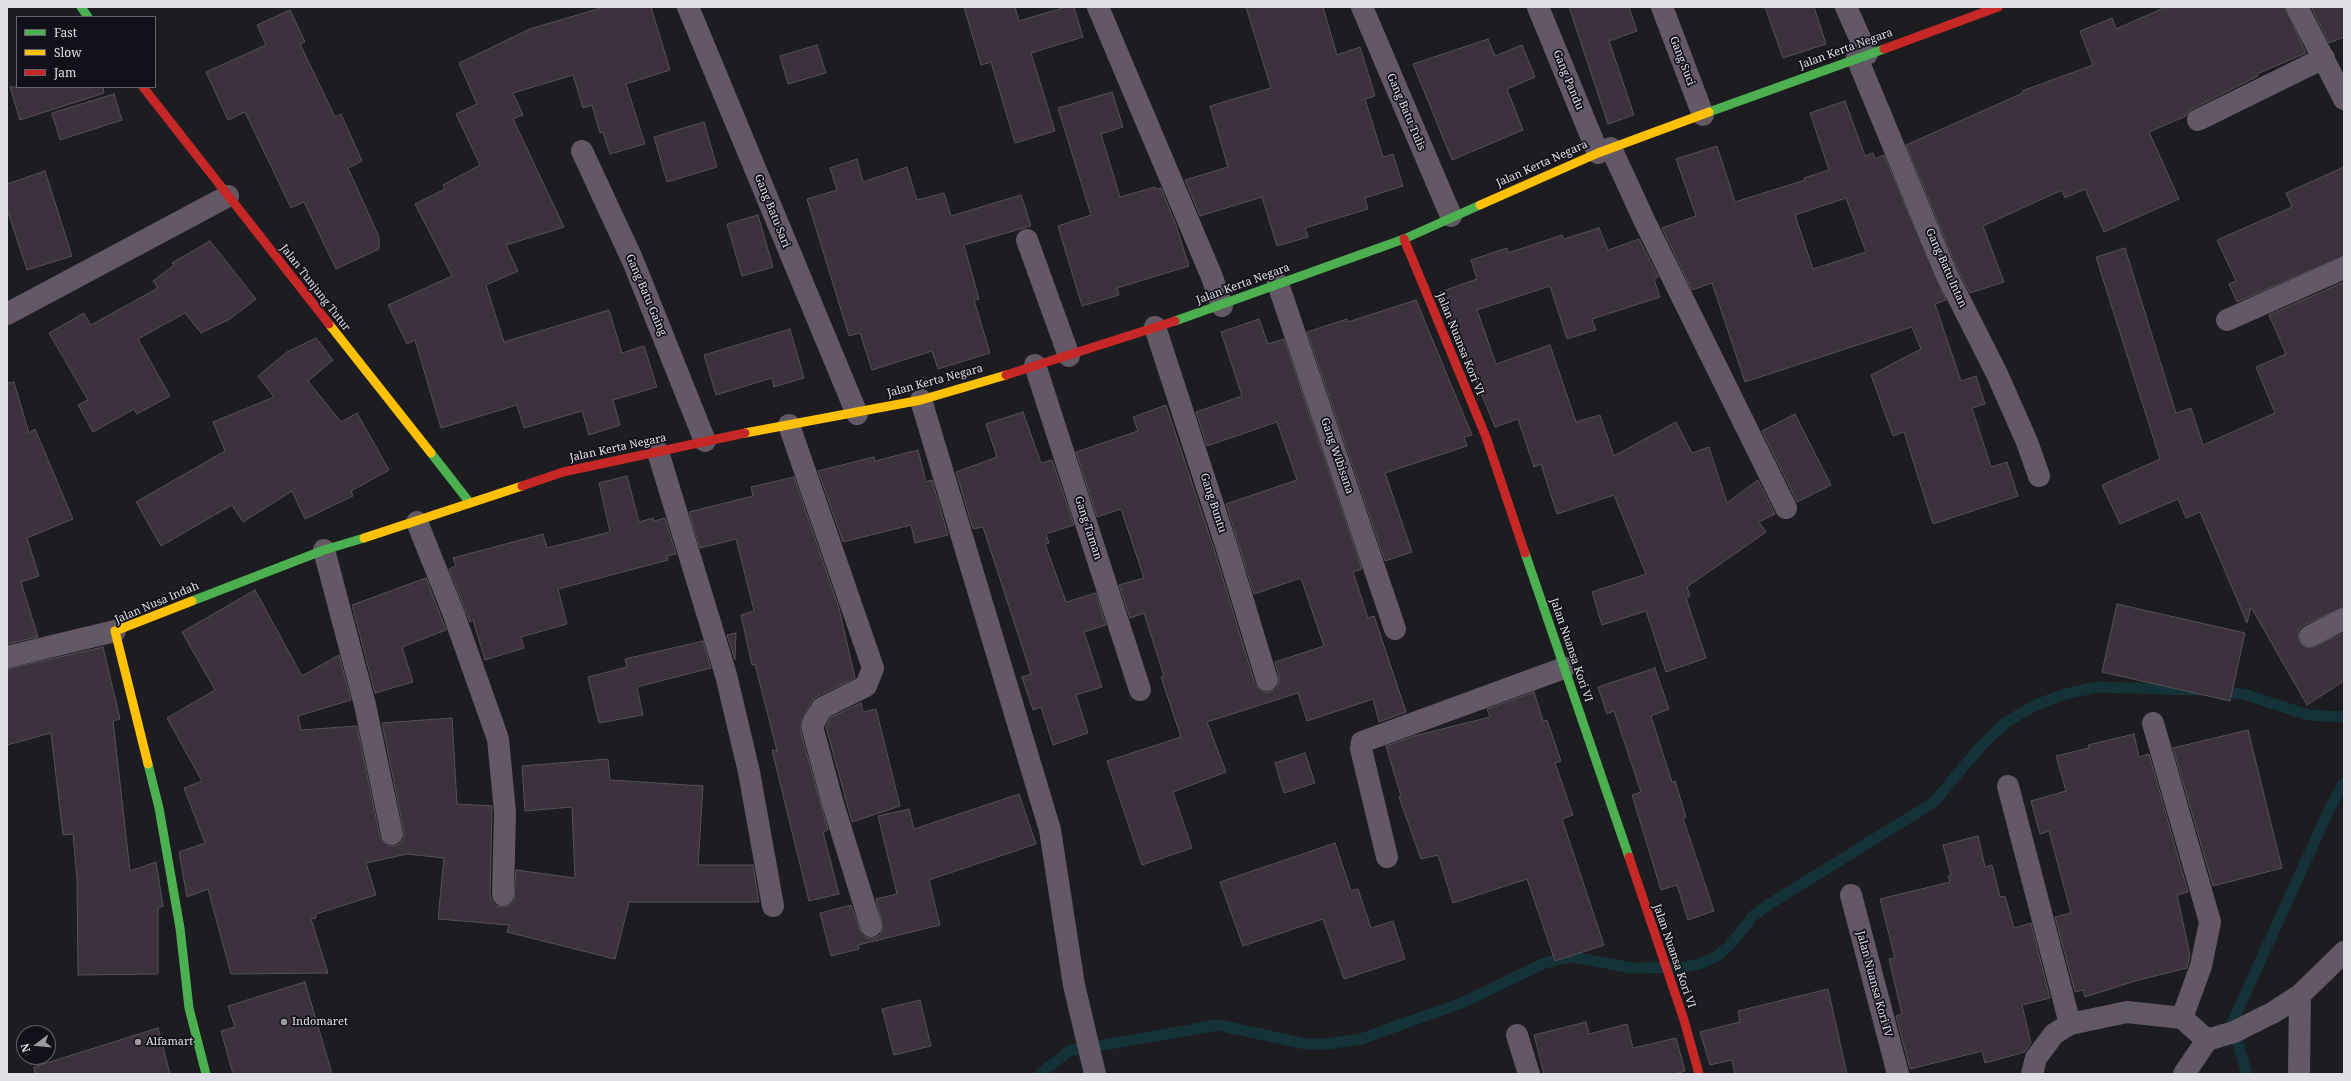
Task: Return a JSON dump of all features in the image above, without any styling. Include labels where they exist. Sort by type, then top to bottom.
[{"type":"street","points":[[80,7],[87,16]]},
{"type":"street","name":"Gang Batu Sari","points":[[688,7],[857,414]]},
{"type":"street","points":[[1098,7],[1212,277],[1222,306]]},
{"type":"street","name":"Gang Batu Tulis","points":[[1362,7],[1451,216]]},
{"type":"street","name":"Gang Pandu","points":[[1538,7],[1605,150],[1645,222],[1786,508]]},
{"type":"street","name":"Gang Suci","points":[[1662,7],[1703,115]]},
{"type":"street","name":"Gang Batu Intan","points":[[1846,7],[1862,56],[1946,273],[1996,374],[2027,442],[2039,476]]},
{"type":"street","name":"Jalan Kerta Negara","points":[[470,503],[563,472],[705,441],[857,414],[921,400],[1069,356],[1222,306],[1278,284],[1404,239],[1451,216],[1605,150],[1998,7]]},
{"type":"street","points":[[2297,7],[2324,58],[2339,77],[2344,99]]},
{"type":"street","points":[[2198,120],[2324,58]]},
{"type":"street","name":"Jalan Tunjung Tutur","points":[[144,88],[470,503]]},
{"type":"street","name":"Gang Batu Gaing","points":[[582,151],[633,261],[705,441]]},
{"type":"street","points":[[7,314],[228,196]]},
{"type":"street","name":"Jalan Nuansa Kori VI","points":[[1404,239],[1486,437],[1658,948],[1684,1020],[1699,1074]]},
{"type":"street","points":[[1027,240],[1069,356]]},
{"type":"street","points":[[2228,320],[2344,268]]},
{"type":"street","name":"Gang Wibisana","points":[[1278,284],[1395,629]]},
{"type":"street","name":"Gang Buntu","points":[[1155,327],[1226,545],[1267,680]]},
{"type":"street","name":"Gang Taman","points":[[1035,365],[1140,690]]},
{"type":"street","points":[[921,400],[1050,830],[1074,985],[1095,1074]]},
{"type":"street","points":[[789,425],[872,668],[866,686],[822,708],[813,724],[813,730],[833,804],[871,926]]},
{"type":"street","points":[[658,452],[726,675],[749,772],[773,906]]},
{"type":"street","name":"Jalan Nusa Indah","points":[[206,1074],[189,1008],[180,928],[159,808],[115,631],[324,550],[417,522],[470,503]]},
{"type":"street","points":[[417,522],[456,619],[498,739],[505,812],[503,895]]},
{"type":"street","points":[[324,550],[365,705],[392,834]]},
{"type":"street","points":[[2310,636],[2344,619]]},
{"type":"street","points":[[7,657],[115,631]]},
{"type":"street","points":[[1387,857],[1361,749],[1362,742],[1564,668]]},
{"type":"street","points":[[2153,723],[2210,922],[2201,966],[2182,1018]]},
{"type":"street","points":[[2008,786],[2070,1024]]},
{"type":"street","name":"Jalan Nuansa Kori IV","points":[[1851,895],[1898,1074]]},
{"type":"street","points":[[2184,1074],[2207,1040],[2234,1032],[2274,1012],[2300,995],[2344,952]]},
{"type":"street","points":[[2299,1074],[2300,995]]},
{"type":"street","points":[[2032,1074],[2036,1058],[2054,1034],[2070,1024],[2127,1012],[2182,1018],[2207,1040]]},
{"type":"street","points":[[1517,1035],[1529,1074]]},
{"type":"building","points":[[604,7],[651,7],[670,70],[626,84],[645,144],[610,154],[603,132],[600,133],[592,105],[583,108],[573,75],[513,93],[523,115],[513,119],[564,227],[506,245],[518,271],[486,285],[504,342],[609,310],[622,353],[644,346],[657,387],[613,400],[620,425],[589,435],[582,411],[524,428],[517,405],[441,428],[415,340],[407,344],[388,305],[452,276],[415,204],[445,189],[443,185],[480,165],[456,114],[477,104],[459,63],[530,29]]},
{"type":"building","points":[[964,7],[1015,7],[1019,21],[1066,7],[1074,7],[1083,37],[1031,53],[1055,131],[1015,143],[991,62],[981,65]]},
{"type":"building","points":[[1246,7],[1323,7],[1337,55],[1360,47],[1375,96],[1365,99],[1383,157],[1393,154],[1403,186],[1365,198],[1368,209],[1305,228],[1308,237],[1277,246],[1262,197],[1200,216],[1185,180],[1228,167],[1210,106],[1271,88]]},
{"type":"building","points":[[1569,7],[1629,7],[1637,31],[1609,41],[1634,115],[1608,124]]},
{"type":"building","points":[[1765,7],[1814,7],[1826,44],[1783,58]]},
{"type":"building","points":[[2166,7],[2285,7],[2306,53],[2257,74],[2258,76],[2192,109],[2186,116],[2149,132],[2179,199],[2104,232],[2085,189],[2065,198],[2062,190],[1983,226],[2004,282],[1970,293],[1957,268],[1906,145],[2023,93],[2022,91],[2093,65],[2080,31],[2112,18],[2116,29]]},
{"type":"building","points":[[2311,7],[2344,7],[2344,37],[2329,43]]},
{"type":"building","points":[[290,10],[305,42],[300,44],[335,117],[341,114],[362,161],[348,168],[379,237],[379,249],[336,269],[304,202],[291,208],[245,112],[228,120],[206,72],[266,45],[257,25]]},
{"type":"building","points":[[1488,39],[1495,56],[1522,45],[1535,77],[1507,89],[1523,130],[1452,160],[1413,64]]},
{"type":"building","points":[[817,45],[826,73],[788,84],[780,56]]},
{"type":"building","points":[[10,87],[103,88],[104,93],[20,120]]},
{"type":"building","points":[[1112,92],[1123,127],[1101,134],[1120,197],[1155,187],[1155,189],[1161,188],[1176,225],[1189,266],[1117,288],[1119,295],[1082,306],[1058,226],[1091,215],[1058,108]]},
{"type":"building","points":[[114,94],[122,120],[60,140],[52,113]]},
{"type":"building","points":[[1845,101],[1865,156],[1873,153],[1875,159],[1884,155],[1946,300],[1935,304],[1961,381],[1976,376],[1985,404],[1972,408],[1991,467],[2007,462],[2018,496],[1933,524],[1904,432],[1893,436],[1871,375],[1921,349],[1912,327],[1745,382],[1712,283],[1692,290],[1662,228],[1696,216],[1676,159],[1717,146],[1735,202],[1805,180],[1804,178],[1829,170],[1810,113]],"holes":[[[1846,198],[1866,252],[1813,269],[1795,215]]]},
{"type":"building","points":[[704,122],[717,167],[667,182],[654,137]]},
{"type":"building","points":[[857,159],[863,182],[907,167],[917,200],[944,193],[951,216],[1021,195],[1031,226],[964,245],[979,299],[974,300],[990,353],[938,369],[932,351],[872,370],[860,333],[849,336],[807,199],[837,190],[830,168]]},
{"type":"building","points":[[2344,167],[2344,256],[2237,302],[2229,284],[2236,281],[2217,240],[2292,207],[2286,193]]},
{"type":"building","points":[[45,171],[72,256],[27,270],[7,209],[7,184]]},
{"type":"building","points":[[758,215],[773,267],[742,276],[727,224]]},
{"type":"building","points":[[1599,228],[1608,250],[1639,239],[1658,277],[1654,279],[1660,297],[1592,319],[1596,330],[1567,339],[1550,286],[1477,310],[1496,364],[1550,345],[1576,422],[1600,415],[1614,456],[1676,422],[1692,453],[1709,447],[1727,503],[1758,480],[1775,514],[1759,522],[1766,532],[1687,587],[1690,596],[1686,598],[1706,658],[1666,672],[1646,611],[1602,625],[1592,592],[1646,574],[1614,495],[1557,514],[1541,464],[1534,467],[1518,419],[1495,427],[1440,292],[1477,279],[1471,260],[1507,248],[1508,253],[1562,235],[1564,239]]},
{"type":"building","points":[[210,241],[256,299],[230,319],[201,333],[185,313],[138,339],[170,396],[137,414],[134,409],[93,432],[78,405],[88,400],[49,333],[84,313],[91,325],[158,288],[153,281],[174,265],[172,263]]},
{"type":"building","points":[[2125,248],[2176,413],[2191,408],[2203,445],[2275,413],[2256,367],[2286,354],[2269,315],[2344,282],[2344,607],[2304,625],[2299,629],[2298,636],[2303,646],[2310,648],[2344,633],[2344,681],[2307,705],[2251,607],[2247,623],[2200,512],[2186,518],[2178,499],[2120,524],[2102,485],[2160,459],[2096,257]]},
{"type":"building","points":[[1416,300],[1472,435],[1464,437],[1467,446],[1385,473],[1412,552],[1385,561],[1307,332],[1347,319],[1348,322]]},
{"type":"building","points":[[1259,319],[1268,344],[1284,339],[1362,569],[1353,572],[1368,618],[1374,616],[1406,712],[1379,722],[1373,699],[1307,721],[1298,693],[1207,722],[1226,772],[1173,792],[1192,848],[1142,865],[1107,761],[1181,737],[1161,677],[1164,676],[1144,613],[1130,618],[1119,585],[1144,578],[1121,509],[1097,517],[1076,452],[1138,431],[1133,417],[1166,405],[1214,549],[1255,684],[1264,692],[1270,692],[1276,689],[1279,683],[1279,677],[1275,662],[1324,646],[1301,578],[1254,594],[1226,504],[1297,480],[1277,422],[1207,446],[1196,412],[1242,396],[1221,332]]},
{"type":"building","points":[[790,329],[804,378],[774,387],[772,378],[716,395],[704,355]]},
{"type":"building","points":[[316,338],[333,360],[308,381],[341,422],[357,413],[389,470],[351,491],[353,496],[305,519],[292,491],[243,522],[232,505],[161,546],[136,502],[225,451],[213,422],[274,397],[258,376],[287,352]]},
{"type":"building","points":[[14,382],[29,433],[35,429],[73,519],[27,538],[39,576],[21,582],[38,637],[7,644],[7,383]]},
{"type":"building","points":[[1023,412],[1041,463],[1052,460],[1074,525],[1046,534],[1049,543],[1045,544],[1066,602],[1096,593],[1106,625],[1084,632],[1102,687],[1076,695],[1088,733],[1053,745],[1041,707],[1033,710],[1022,677],[1031,674],[983,527],[973,529],[956,472],[997,457],[986,424]]},
{"type":"building","points":[[1795,414],[1831,485],[1797,502],[1762,431]]},
{"type":"building","points":[[918,450],[926,482],[932,480],[948,535],[915,543],[911,525],[843,542],[818,471],[874,457],[875,461]]},
{"type":"building","points":[[627,476],[639,522],[653,518],[654,521],[665,518],[676,554],[667,556],[668,560],[558,589],[567,624],[521,637],[524,648],[485,660],[473,620],[470,622],[449,569],[456,566],[453,558],[543,534],[547,548],[610,532],[599,483]]},
{"type":"building","points":[[794,477],[839,608],[855,678],[816,697],[811,702],[801,724],[801,733],[828,830],[823,832],[839,894],[809,901],[772,750],[777,751],[755,664],[752,665],[741,615],[754,611],[736,539],[700,548],[689,512],[753,496],[751,487]]},
{"type":"building","points":[[426,578],[446,630],[402,647],[413,682],[375,693],[352,605]]},
{"type":"building","points":[[255,590],[302,676],[339,655],[351,700],[298,716],[301,730],[357,726],[380,837],[388,846],[400,844],[404,838],[404,832],[382,723],[452,718],[457,804],[492,806],[490,895],[492,901],[497,906],[509,906],[514,901],[516,870],[575,878],[572,807],[525,811],[522,766],[608,759],[610,780],[703,786],[698,865],[753,865],[759,902],[629,902],[615,959],[507,932],[509,925],[438,919],[444,858],[407,854],[366,863],[376,895],[316,914],[316,918],[311,919],[328,973],[231,974],[208,889],[187,897],[179,852],[205,843],[184,788],[202,781],[167,718],[215,690],[182,632]]},
{"type":"building","points":[[2117,604],[2245,633],[2230,701],[2102,672]]},
{"type":"building","points":[[736,633],[735,660],[727,635]]},
{"type":"building","points":[[703,641],[711,668],[637,687],[643,715],[599,723],[588,677],[627,667],[625,659]]},
{"type":"building","points":[[103,647],[120,719],[113,721],[130,871],[156,862],[163,906],[158,908],[158,974],[78,975],[77,878],[73,834],[63,835],[51,733],[7,745],[7,669]]},
{"type":"building","points":[[1655,668],[1669,709],[1651,716],[1672,782],[1675,781],[1686,817],[1683,818],[1714,911],[1688,920],[1677,885],[1661,890],[1632,795],[1641,792],[1614,711],[1607,714],[1598,687]]},
{"type":"building","points":[[1534,692],[1543,721],[1547,720],[1561,761],[1555,763],[1573,815],[1562,819],[1604,945],[1555,961],[1527,879],[1453,903],[1438,855],[1421,859],[1399,797],[1401,796],[1386,746],[1414,736],[1490,717],[1487,709]]},
{"type":"building","points":[[861,703],[863,712],[876,709],[900,806],[852,822],[826,727],[831,717]]},
{"type":"building","points":[[2248,730],[2282,868],[2213,886],[2173,748]]},
{"type":"building","points":[[2134,734],[2139,757],[2149,754],[2188,892],[2177,895],[2190,955],[2187,968],[2135,981],[2085,997],[2083,990],[2075,992],[2055,917],[2071,913],[2049,831],[2040,834],[2031,801],[2066,791],[2056,756],[2089,748],[2088,745]]},
{"type":"building","points":[[1305,753],[1315,783],[1284,793],[1275,763]]},
{"type":"building","points":[[1019,794],[1036,844],[929,880],[940,925],[858,945],[859,949],[831,956],[820,913],[851,905],[862,935],[868,938],[874,938],[880,935],[883,928],[876,899],[897,894],[878,816],[909,809],[914,829]]},
{"type":"building","points":[[1978,836],[1985,867],[1992,865],[2000,897],[2005,896],[2014,928],[2031,923],[2050,998],[2022,1005],[2031,1043],[2025,1052],[1985,1063],[1982,1051],[1910,1069],[1896,1016],[1902,1014],[1889,959],[1895,958],[1880,899],[1950,882],[1948,876],[1951,875],[1943,845]]},
{"type":"building","points":[[1335,843],[1351,891],[1358,889],[1371,928],[1393,921],[1405,959],[1344,979],[1323,919],[1243,946],[1220,882]]},
{"type":"building","name":"Indomaret","points":[[305,982],[332,1074],[233,1074],[221,1031],[235,1027],[228,1006]]},
{"type":"building","points":[[1828,989],[1847,1074],[1735,1074],[1732,1060],[1710,1065],[1700,1032],[1740,1022],[1738,1011]]},
{"type":"building","points":[[920,1000],[931,1046],[894,1055],[882,1009]]},
{"type":"building","points":[[1586,1022],[1589,1034],[1627,1024],[1633,1048],[1676,1038],[1685,1071],[1675,1074],[1544,1074],[1534,1035]]},
{"type":"building","name":"Alfamart","points":[[158,1028],[170,1074],[35,1074],[34,1067],[40,1065],[56,1065],[56,1060]]},
{"type":"waterway","points":[[1040,1074],[1069,1051],[1218,1025],[1306,1044],[1326,1044],[1361,1039],[1464,1002],[1542,964],[1559,959],[1575,957],[1631,968],[1685,967],[1702,963],[1717,956],[1730,945],[1753,916],[1768,905],[1934,802],[1981,746],[2005,723],[2033,706],[2065,694],[2098,687],[2196,690]]},
{"type":"waterway","points":[[2217,691],[2244,694],[2308,715],[2344,717]]},
{"type":"waterway","points":[[2247,1074],[2232,1023],[2329,810],[2344,783]]},
{"type":"traffic: fast","points":[[81,7],[87,16]]},
{"type":"traffic: fast","points":[[1709,112],[1884,49]]},
{"type":"traffic: fast","points":[[1175,321],[1404,239],[1480,205]]},
{"type":"traffic: fast","points":[[431,453],[470,503]]},
{"type":"traffic: fast","points":[[192,601],[324,550],[364,538]]},
{"type":"traffic: fast","points":[[1525,553],[1629,857]]},
{"type":"traffic: fast","points":[[148,764],[159,808],[180,928],[189,1008],[206,1074]]},
{"type":"traffic: slow","points":[[1480,205],[1598,153],[1709,112]]},
{"type":"traffic: slow","points":[[329,324],[431,453]]},
{"type":"traffic: slow","points":[[745,433],[921,400],[1006,375]]},
{"type":"traffic: slow","points":[[364,538],[522,486]]},
{"type":"traffic: slow","points":[[148,764],[115,631],[192,601]]},
{"type":"traffic: jam","points":[[1884,49],[1998,7]]},
{"type":"traffic: jam","points":[[144,88],[329,324]]},
{"type":"traffic: jam","points":[[1404,239],[1486,437],[1525,553]]},
{"type":"traffic: jam","points":[[1006,375],[1175,321]]},
{"type":"traffic: jam","points":[[522,486],[563,472],[745,433]]},
{"type":"traffic: jam","points":[[1629,857],[1684,1020],[1699,1074]]},
{"type":"place","name":"Indomaret","points":[[284,1022]]},
{"type":"place","name":"Alfamart","points":[[138,1042]]}]
